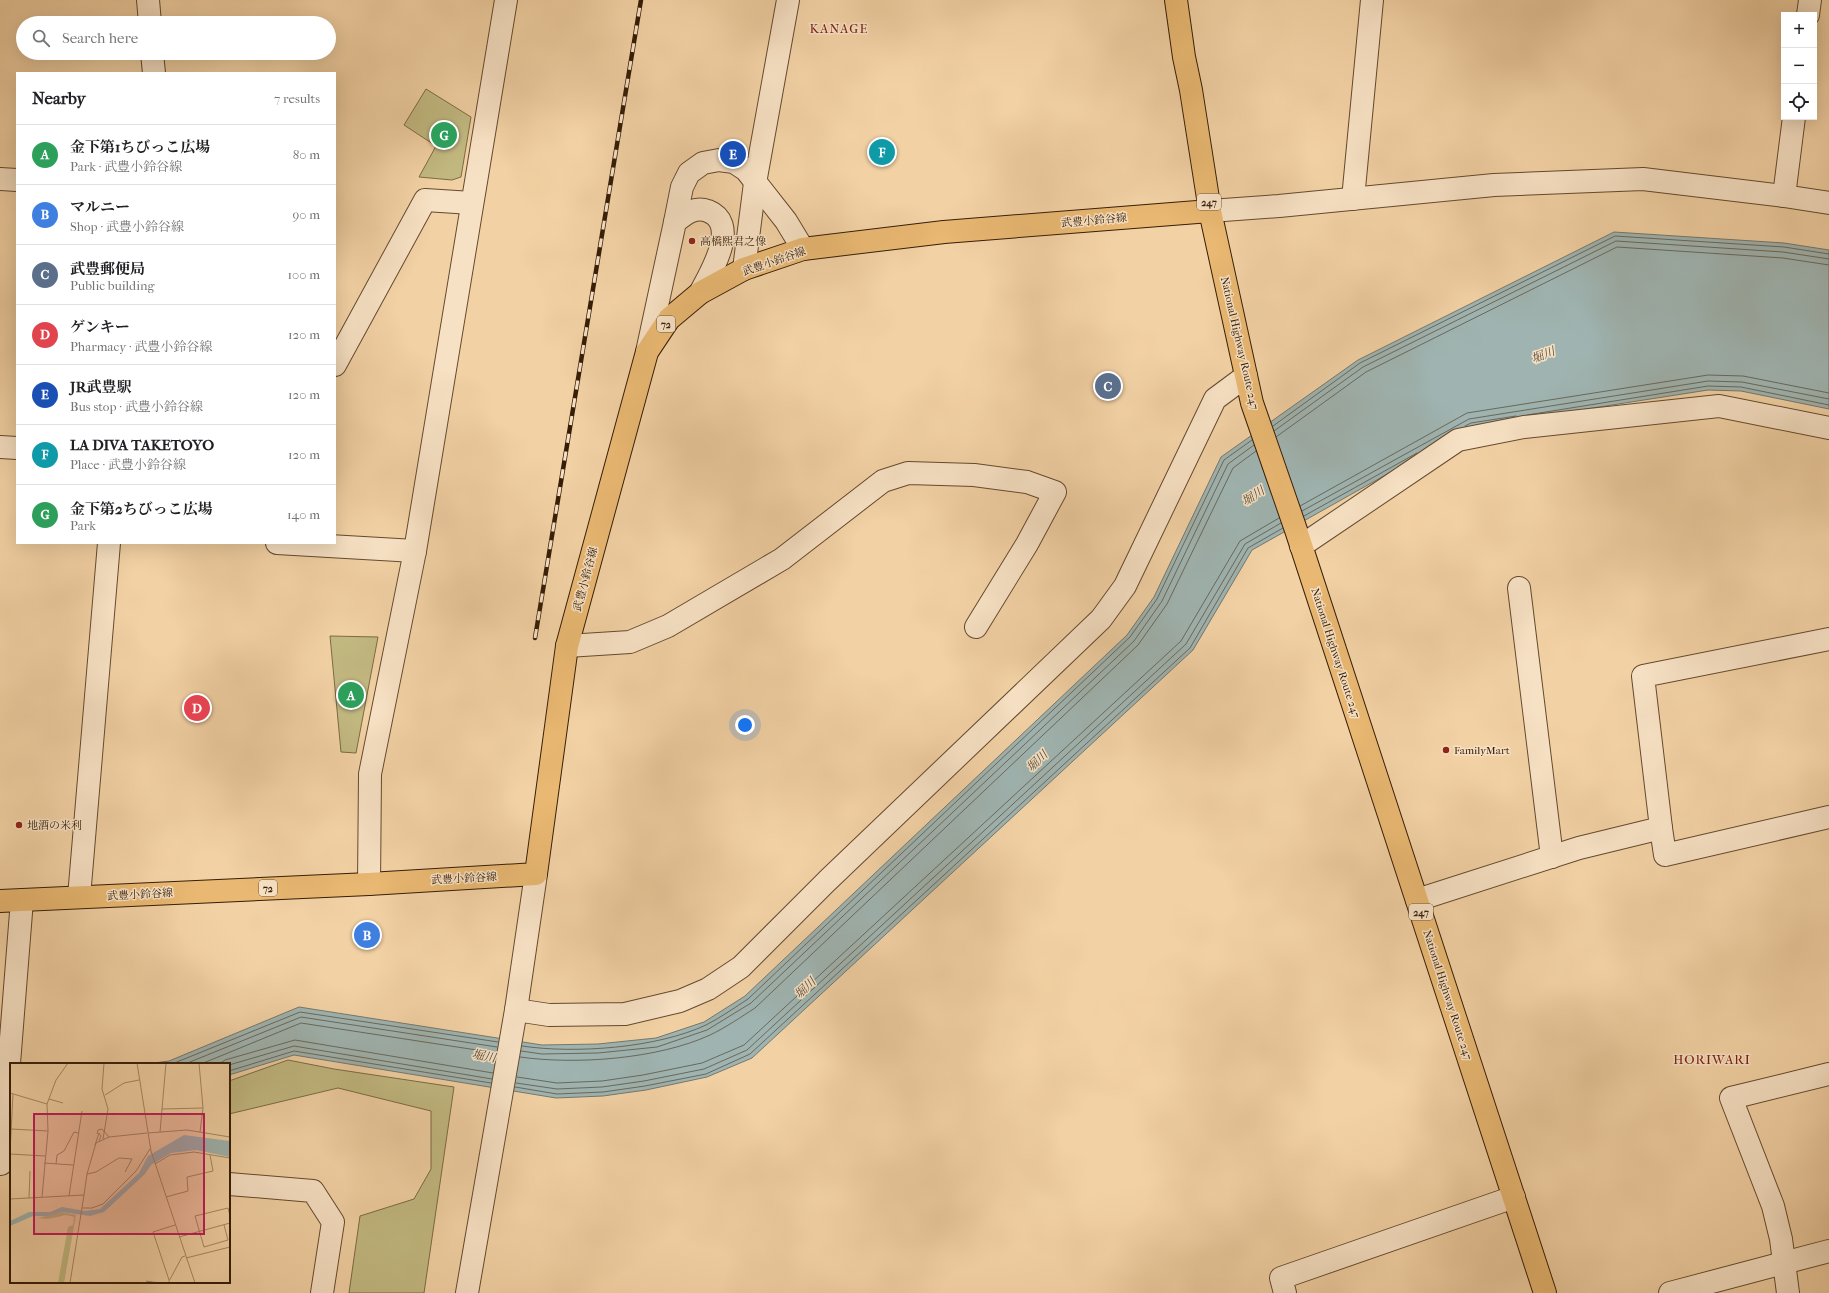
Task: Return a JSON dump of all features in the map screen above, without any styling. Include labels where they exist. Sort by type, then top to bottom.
[{"type":"main road","name":"National Highway Route 247","points":[[1176,0],[1210,211],[1252,403],[1299,538],[1545,1293]]},
{"type":"main road","name":"武豊小鈴谷線","points":[[0,901],[370,884],[536,874],[567,646],[647,352],[670,319],[700,293],[744,269],[803,249],[944,232],[1210,211]]},
{"type":"street","points":[[148,0],[149,16]]},
{"type":"street","points":[[370,884],[370,774],[415,551],[506,0]]},
{"type":"street","points":[[744,269],[755,183],[788,0]]},
{"type":"street","points":[[1353,199],[1372,0]]},
{"type":"street","points":[[1808,12],[1810,0]]},
{"type":"street","points":[[153,60],[154,72]]},
{"type":"street","points":[[1784,196],[1794,120]]},
{"type":"street","points":[[647,352],[682,187],[689,173],[703,163],[719,160],[734,162],[746,170],[786,221],[803,249]]},
{"type":"street","points":[[0,179],[16,180]]},
{"type":"street","points":[[1210,211],[1494,185],[1643,179],[1829,202]]},
{"type":"street","points":[[336,363],[425,200],[472,203]]},
{"type":"street","points":[[675,222],[687,212],[701,209],[714,214],[722,226],[722,241],[719,254],[700,293]]},
{"type":"street","points":[[516,1010],[549,1015],[625,1014],[680,1001],[708,989],[740,968],[827,881],[1101,619],[1125,586],[1215,399],[1246,376]]},
{"type":"street","points":[[1299,538],[1458,440],[1524,427],[1719,406],[1829,428]]},
{"type":"street","points":[[0,447],[16,448]]},
{"type":"street","points":[[567,646],[630,642],[668,626],[782,559],[883,480],[908,473],[974,475],[1027,482],[1055,492],[1027,544],[976,627]]},
{"type":"street","points":[[79,897],[109,544]]},
{"type":"street","points":[[294,544],[415,551]]},
{"type":"street","points":[[1519,588],[1552,856]]},
{"type":"street","points":[[1829,639],[1643,676],[1665,856],[1829,817]]},
{"type":"street","points":[[1417,900],[1579,848],[1661,828]]},
{"type":"street","points":[[467,1293],[516,1010],[536,874]]},
{"type":"street","points":[[10,1063],[22,900]]},
{"type":"street","points":[[4,1164],[10,1065]]},
{"type":"street","points":[[1788,1293],[1781,1239],[1773,1206],[1731,1098],[1829,1074]]},
{"type":"street","points":[[230,1184],[313,1191],[333,1222],[322,1293]]},
{"type":"street","points":[[1285,1293],[1281,1278],[1514,1197]]},
{"type":"street","points":[[1670,1293],[1829,1251]]},
{"type":"shaded area","points":[[426,89],[471,117],[461,177],[452,180],[419,177],[436,146],[404,125]]},
{"type":"shaded area","points":[[330,636],[378,637],[356,753],[341,752]]},
{"type":"shaded area","points":[[288,1060],[334,1069],[454,1087],[424,1293],[349,1293],[360,1216],[414,1199],[431,1169],[431,1111],[338,1088],[230,1114],[230,1081]]},
{"type":"water","name":"堀川","points":[[1614,232],[1784,243],[1829,250],[1829,409],[1741,391],[1708,390],[1471,427],[1252,550],[1193,650],[752,1058],[707,1077],[646,1090],[603,1096],[556,1098],[294,1055],[230,1075],[230,1063],[154,1063],[169,1061],[299,1007],[542,1045],[598,1044],[656,1038],[704,1022],[745,996],[1127,635],[1154,597],[1221,457],[1358,360]]},
{"type":"railway","points":[[535,638],[641,0]]},
{"type":"place","name":"金下第2ちびっこ広場","points":[[444,135]]},
{"type":"place","name":"LA DIVA TAKETOYO","points":[[882,152]]},
{"type":"place","name":"JR武豊駅","points":[[733,154]]},
{"type":"place","name":"高橋煕君之像","points":[[692,241]]},
{"type":"place","name":"武豊郵便局","points":[[1108,386]]},
{"type":"place","name":"金下第1ちびっこ広場","points":[[351,695]]},
{"type":"place","name":"ゲンキー","points":[[197,708]]},
{"type":"place","name":"FamilyMart","points":[[1446,750]]},
{"type":"place","name":"地酒の米利","points":[[19,825]]},
{"type":"place","name":"マルニー","points":[[367,935]]},
{"type":"district","name":"KANAGE","points":[[839,28]]},
{"type":"district","name":"HORIWARI","points":[[1712,1059]]}]
